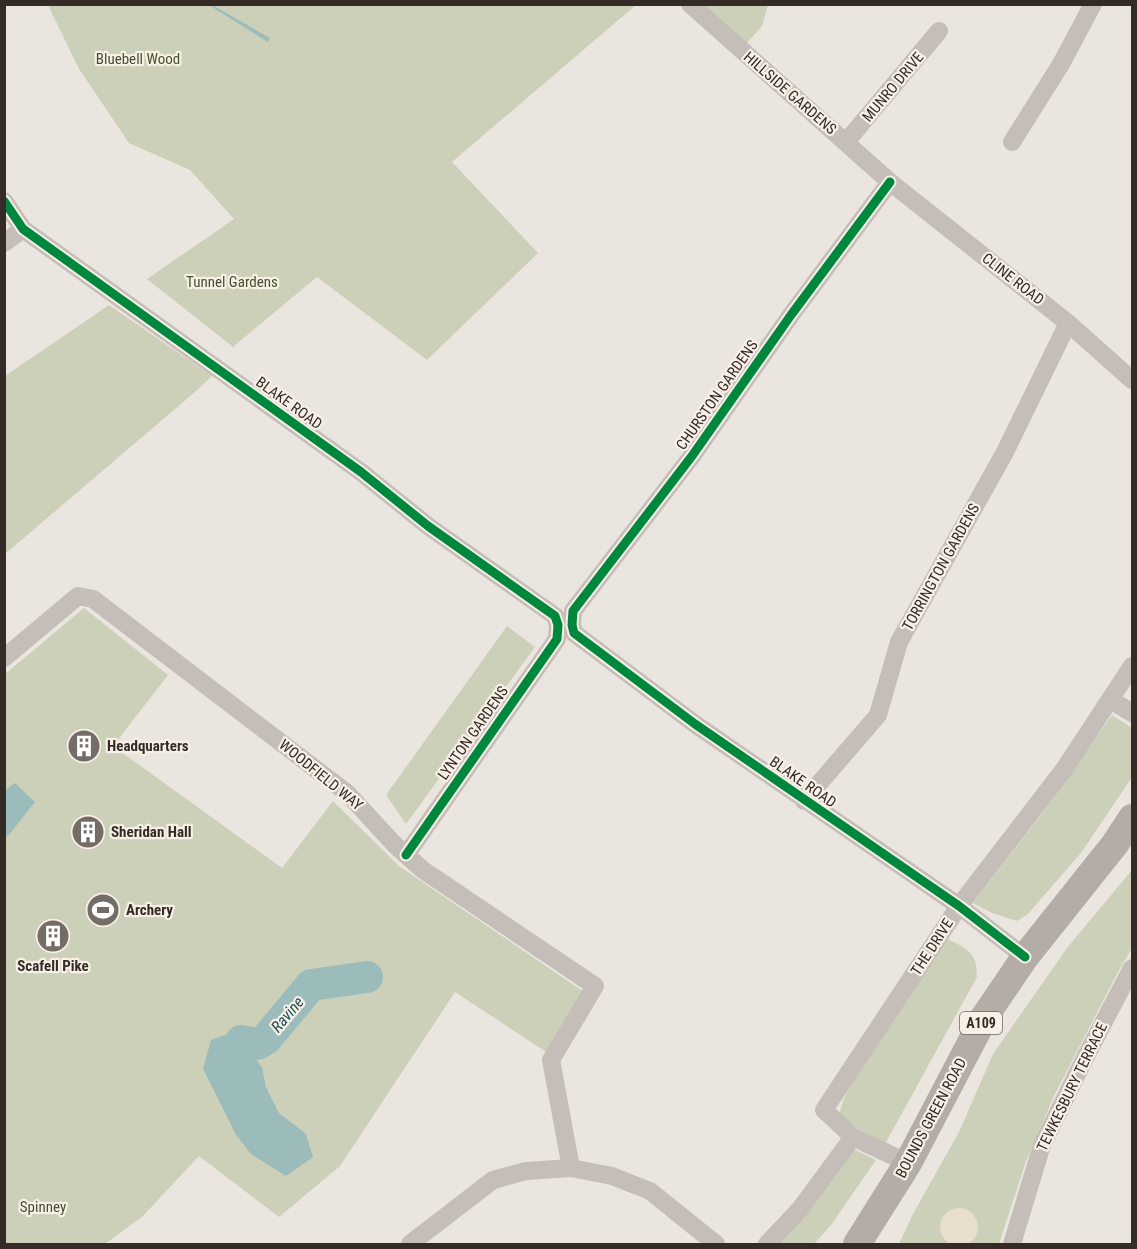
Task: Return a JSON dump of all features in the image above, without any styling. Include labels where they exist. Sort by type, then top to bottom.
[{"type":"main road","name":"BOUNDS GREEN ROAD","points":[[857,1245],[908,1163],[985,1016],[1025,957],[1115,844],[1132,818]]},
{"type":"street","name":"HILLSIDE GARDENS","points":[[690,4],[890,182]]},
{"type":"street","points":[[1012,142],[1061,64],[1093,4]]},
{"type":"street","name":"MUNRO DRIVE","points":[[846,142],[939,31]]},
{"type":"street","name":"CLINE ROAD","points":[[890,182],[1068,323],[1132,380]]},
{"type":"street","name":"CHURSTON GARDENS","points":[[565,625],[692,456],[791,315],[890,182]]},
{"type":"street","name":"BLAKE ROAD","points":[[4,201],[23,229],[361,472],[428,526],[555,616],[694,724],[959,906],[1025,957]]},
{"type":"street","points":[[4,243],[23,229]]},
{"type":"street","name":"TORRINGTON GARDENS","points":[[804,801],[878,715],[899,642],[932,587],[1005,452],[1068,323]]},
{"type":"street","name":"WOODFIELD WAY","points":[[4,658],[78,596],[93,599],[347,793],[423,870],[595,986],[551,1060],[571,1168]]},
{"type":"street","name":"LYNTON GARDENS","points":[[406,855],[565,625]]},
{"type":"street","name":"THE DRIVE","points":[[908,1163],[853,1137],[825,1110],[959,906],[1065,768],[1132,666]]},
{"type":"street","points":[[1111,700],[1132,713]]},
{"type":"street","name":"TEWKESBURY TERRACE","points":[[1012,1245],[1042,1145],[1132,968]]},
{"type":"street","points":[[767,1245],[800,1209],[853,1137]]},
{"type":"street","points":[[410,1245],[493,1179],[526,1171],[571,1168],[612,1176],[650,1191],[716,1245]]},
{"type":"green space","points":[[48,5],[636,5],[452,162],[538,253],[427,360],[317,277],[233,347],[147,279],[234,219],[190,170],[129,143],[79,69]]},
{"type":"green space","points":[[702,5],[768,5],[762,26],[746,44]]},
{"type":"green space","points":[[109,305],[212,376],[5,554],[5,376]]},
{"type":"green space","name":"Spinney","points":[[84,608],[168,675],[113,746],[282,868],[333,801],[399,866],[584,992],[546,1052],[455,992],[340,1166],[279,1217],[199,1156],[143,1216],[105,1244],[5,1244],[4,675]]},
{"type":"green space","points":[[507,626],[535,647],[406,824],[386,795]]},
{"type":"green space","points":[[1112,715],[1132,728],[1132,777],[1081,853],[1027,915],[1017,921],[992,913],[973,903],[1043,812]]},
{"type":"green space","points":[[1132,870],[1132,948],[1054,1096],[1026,1161],[999,1244],[899,1244],[913,1214],[959,1132],[993,1054],[1067,948]]},
{"type":"green space","points":[[946,938],[960,945],[973,956],[977,977],[885,1144],[860,1130],[839,1114],[844,1098],[863,1064]]},
{"type":"green space","points":[[853,1149],[876,1160],[831,1225],[814,1244],[777,1244]]},
{"type":"shaded area","points":[[959,1208],[972,1214],[978,1227],[972,1240],[959,1246],[946,1240],[940,1227],[946,1214]]},
{"type":"water","points":[[209,5],[270,38],[268,42]]},
{"type":"water","points":[[15,783],[35,802],[8,836],[5,835],[5,790]]},
{"type":"water","points":[[230,1033],[241,1041],[262,1067],[266,1087],[279,1113],[306,1134],[313,1157],[286,1176],[251,1154],[236,1135],[203,1069],[211,1040]]},
{"type":"waterway","name":"Ravine","points":[[241,1041],[258,1044],[266,1039],[311,985],[367,977]]},
{"type":"cycle path","points":[[890,182],[791,315],[692,456],[573,611],[572,625],[574,633],[695,724],[959,906],[1025,957]]},
{"type":"cycle path","points":[[4,201],[23,229],[361,472],[428,526],[555,616],[558,625],[557,639],[406,855]]},
{"type":"place","name":"Headquarters","points":[[84,746]]},
{"type":"place","name":"Sheridan Hall","points":[[88,832]]},
{"type":"place","name":"Archery","points":[[103,910]]},
{"type":"place","name":"Scafell Pike","points":[[53,936]]},
{"type":"park label","name":"Bluebell Wood","points":[[138,59]]},
{"type":"park label","name":"Tunnel Gardens","points":[[232,282]]}]
